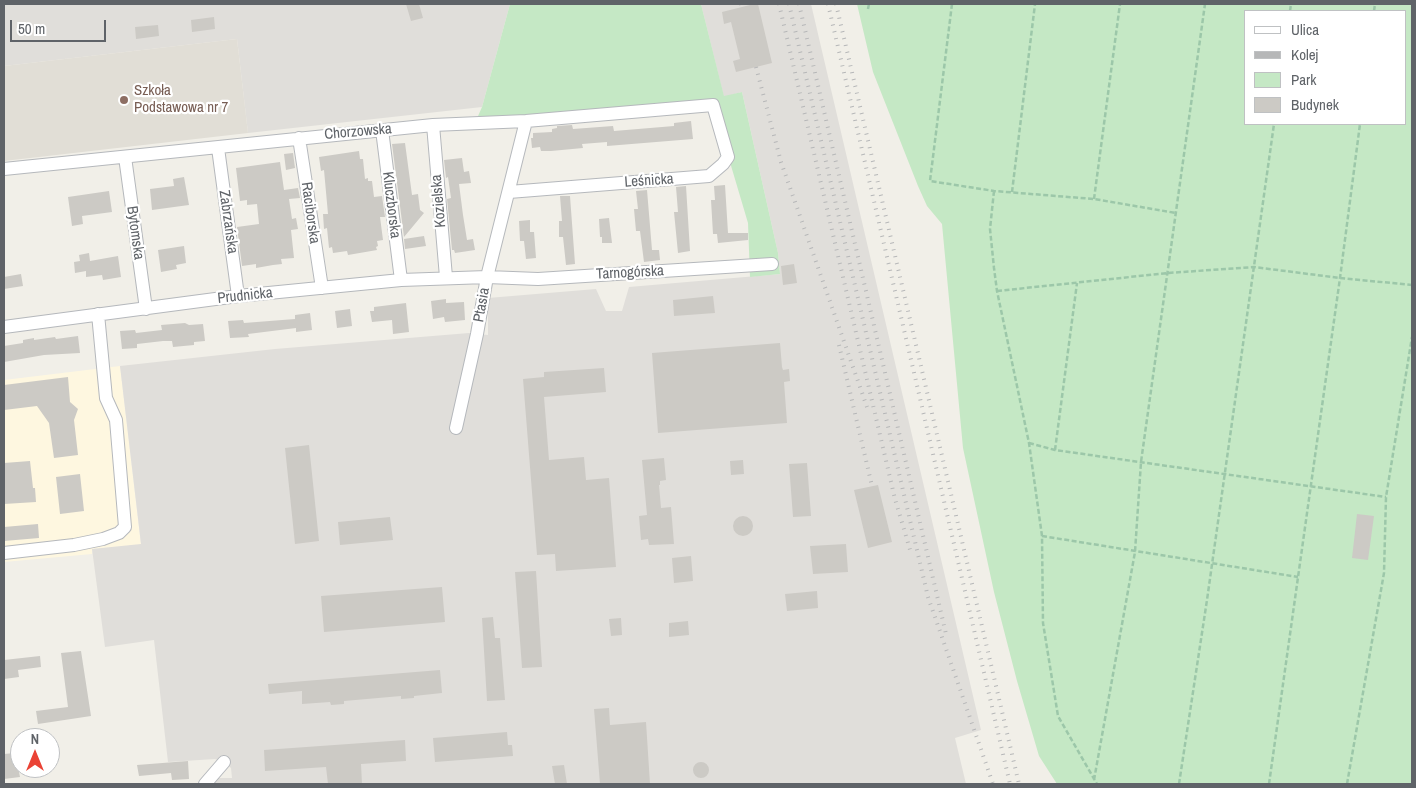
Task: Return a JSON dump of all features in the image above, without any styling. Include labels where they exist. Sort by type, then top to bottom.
[{"type":"street","name":"Chorzowska","points":[[4,169],[433,125],[526,121],[713,105]]},
{"type":"street","name":"Leśnicka","points":[[509,192],[709,176],[728,157],[713,105]]},
{"type":"street","name":"Ptasia","points":[[456,428],[477,334],[487,277],[526,121]]},
{"type":"street","name":"Kozielska","points":[[433,125],[446,277]]},
{"type":"street","name":"Kluczborska","points":[[382,130],[401,280]]},
{"type":"street","name":"Raciborska","points":[[299,138],[322,288]]},
{"type":"street","name":"Zabrzańska","points":[[218,148],[238,296]]},
{"type":"street","name":"Bytomska","points":[[125,157],[146,309]]},
{"type":"street","name":"Tarnogórska","points":[[487,277],[538,278],[772,264]]},
{"type":"street","name":"Prudnicka","points":[[4,327],[238,296],[401,280],[487,277]]},
{"type":"street","points":[[4,553],[103,540],[119,533],[125,527],[116,420],[106,398],[98,314]]},
{"type":"street","points":[[205,784],[224,762]]},
{"type":"path","points":[[868,8],[869,4]]},
{"type":"path","points":[[952,4],[930,181],[994,191],[1094,199],[1176,213]]},
{"type":"path","points":[[1012,192],[1035,4]]},
{"type":"path","points":[[1094,199],[1120,4]]},
{"type":"path","points":[[1094,780],[1135,552],[1141,462],[1205,4]]},
{"type":"path","points":[[1179,784],[1274,125]]},
{"type":"path","points":[[1269,784],[1360,125]]},
{"type":"path","points":[[994,191],[990,229],[997,291],[1029,443],[1042,536],[1043,623],[1058,716],[1097,784]]},
{"type":"path","points":[[997,291],[1168,273],[1254,267],[1412,285]]},
{"type":"path","points":[[1055,450],[1077,282]]},
{"type":"path","points":[[1347,784],[1384,573],[1386,497],[1412,338]]},
{"type":"path","points":[[1029,443],[1055,450],[1386,497]]},
{"type":"path","points":[[1042,536],[1298,577]]},
{"type":"shaded area","points":[[4,4],[510,4],[482,107],[248,133],[237,39],[4,66]]},
{"type":"shaded area","points":[[701,4],[811,4],[981,730],[955,738],[966,784],[211,784],[217,778],[232,778],[231,768],[224,762],[215,759],[168,762],[154,640],[105,647],[92,549],[141,544],[120,366],[275,349],[469,333],[488,335],[488,298],[596,289],[606,311],[622,311],[629,287],[780,274],[778,253],[742,92],[724,97]]},
{"type":"shaded area","name":"Szkoła Podstawowa nr 7","points":[[237,39],[248,133],[4,161],[4,66]]},
{"type":"shaded area","points":[[120,366],[141,545],[92,549],[92,554],[4,562],[4,380]]},
{"type":"green space","points":[[510,4],[701,4],[724,96],[742,92],[778,253],[780,274],[750,277],[748,223],[713,105],[475,123],[482,107]]},
{"type":"green space","points":[[857,4],[1412,4],[1412,784],[1057,784],[1039,756],[994,592],[963,448],[942,224],[927,206],[873,72]]},
{"type":"building","points":[[406,4],[419,4],[423,18],[411,21]]},
{"type":"building","points":[[758,4],[772,63],[736,72],[733,61],[740,59],[731,22],[724,24],[722,12]]},
{"type":"building","points":[[214,17],[215,29],[192,32],[191,20]]},
{"type":"building","points":[[158,25],[159,36],[136,39],[135,27]]},
{"type":"building","points":[[691,121],[693,139],[607,146],[607,142],[582,144],[583,148],[551,151],[541,151],[540,147],[532,148],[531,138],[533,138],[533,133],[552,132],[552,129],[557,128],[557,126],[572,125],[573,129],[613,126],[614,131],[674,126],[674,123]]},
{"type":"building","points":[[405,143],[412,195],[418,194],[420,210],[424,213],[404,237],[392,144]]},
{"type":"building","points":[[359,151],[360,159],[363,159],[365,179],[368,178],[368,181],[372,181],[374,197],[382,196],[385,217],[380,217],[383,240],[377,241],[377,250],[348,255],[347,251],[333,253],[332,247],[329,248],[327,228],[324,229],[323,214],[328,214],[324,170],[321,171],[319,157]]},
{"type":"building","points":[[293,153],[295,168],[286,170],[284,154]]},
{"type":"building","points":[[462,158],[464,172],[469,171],[471,183],[459,184],[463,215],[467,240],[473,239],[475,250],[455,253],[452,250],[447,199],[451,198],[444,160]]},
{"type":"building","points":[[280,162],[284,190],[298,188],[300,198],[289,199],[292,219],[296,218],[298,229],[291,230],[294,258],[281,259],[282,264],[256,268],[256,264],[242,266],[237,227],[259,224],[257,204],[247,205],[247,200],[240,201],[236,168]]},
{"type":"building","points":[[184,177],[189,205],[152,210],[150,189],[174,186],[173,179]]},
{"type":"building","points":[[725,185],[728,233],[748,233],[748,240],[718,243],[717,234],[713,234],[711,200],[715,200],[714,186]]},
{"type":"building","points":[[686,186],[690,251],[678,253],[674,212],[678,212],[676,187]]},
{"type":"building","points":[[647,190],[652,250],[659,250],[660,260],[644,262],[640,231],[636,231],[634,209],[638,209],[636,191]]},
{"type":"building","points":[[109,191],[112,212],[82,216],[83,224],[72,226],[68,197]]},
{"type":"building","points":[[560,196],[570,196],[575,264],[566,265],[563,237],[559,237],[559,221],[562,221]]},
{"type":"building","points":[[609,218],[612,243],[602,243],[599,219]]},
{"type":"building","points":[[530,220],[530,232],[534,232],[536,258],[526,259],[524,241],[520,241],[519,221]]},
{"type":"building","points":[[424,236],[426,246],[405,249],[404,239]]},
{"type":"building","points":[[184,246],[186,263],[176,265],[177,269],[161,272],[158,250]]},
{"type":"building","points":[[89,253],[90,261],[118,256],[121,277],[103,280],[102,275],[86,277],[86,271],[75,273],[74,262],[80,261],[79,255]]},
{"type":"building","points":[[794,264],[797,283],[783,285],[781,266]]},
{"type":"building","points":[[21,274],[23,286],[4,289],[4,277]]},
{"type":"building","points":[[713,296],[715,313],[674,316],[673,300]]},
{"type":"building","points":[[446,299],[446,303],[464,302],[465,320],[445,322],[444,317],[433,319],[431,301]]},
{"type":"building","points":[[406,303],[409,332],[393,334],[392,320],[372,322],[370,311],[374,311],[374,307]]},
{"type":"building","points":[[350,309],[352,326],[337,328],[335,311]]},
{"type":"building","points":[[310,313],[312,330],[296,332],[296,328],[248,334],[249,337],[230,338],[228,321],[243,320],[244,323],[295,319],[295,315]]},
{"type":"building","points":[[185,323],[189,325],[203,324],[205,341],[194,342],[194,345],[173,347],[172,341],[163,341],[137,344],[137,348],[122,349],[120,331],[135,330],[136,333],[162,330],[161,325]]},
{"type":"building","points":[[78,336],[80,353],[44,355],[4,362],[4,346],[23,343],[23,340],[34,338],[34,340]]},
{"type":"building","points":[[780,343],[783,370],[789,369],[790,381],[784,382],[787,423],[658,433],[652,353]]},
{"type":"building","points":[[604,368],[606,392],[544,397],[549,460],[584,457],[586,480],[609,478],[616,567],[556,571],[555,554],[537,555],[523,379],[544,377],[544,372]]},
{"type":"building","points":[[68,377],[70,402],[78,409],[74,420],[78,455],[54,458],[49,423],[37,406],[4,410],[4,385]]},
{"type":"building","points":[[309,445],[319,541],[295,544],[285,448]]},
{"type":"building","points":[[664,458],[666,480],[660,481],[659,485],[661,508],[671,507],[674,544],[649,545],[648,539],[641,540],[639,516],[647,515],[642,460]]},
{"type":"building","points":[[743,460],[744,474],[731,475],[730,461]]},
{"type":"building","points":[[30,461],[36,502],[4,504],[4,463]]},
{"type":"building","points":[[807,463],[811,516],[793,517],[789,464]]},
{"type":"building","points":[[80,474],[84,511],[60,514],[56,477]]},
{"type":"building","points":[[878,485],[892,542],[868,548],[854,490]]},
{"type":"building","points":[[1357,514],[1374,516],[1368,560],[1352,558]]},
{"type":"building","points":[[743,516],[750,519],[753,526],[750,533],[743,536],[736,533],[733,526],[736,519]]},
{"type":"building","points":[[390,517],[393,540],[340,545],[338,522]]},
{"type":"building","points":[[38,524],[39,538],[4,541],[4,527]]},
{"type":"building","points":[[846,544],[848,572],[813,574],[810,546]]},
{"type":"building","points":[[691,556],[693,581],[674,583],[672,558]]},
{"type":"building","points":[[536,571],[542,667],[522,668],[515,572]]},
{"type":"building","points":[[442,587],[445,622],[324,632],[321,596]]},
{"type":"building","points":[[817,591],[818,608],[787,611],[785,594]]},
{"type":"building","points":[[493,617],[495,638],[500,638],[505,700],[487,701],[482,618]]},
{"type":"building","points":[[621,618],[622,635],[611,636],[609,619]]},
{"type":"building","points":[[688,621],[689,635],[669,637],[669,623]]},
{"type":"building","points":[[81,651],[91,716],[38,724],[36,711],[68,707],[61,653]]},
{"type":"building","points":[[40,656],[41,667],[18,670],[19,677],[4,679],[4,660]]},
{"type":"building","points":[[440,670],[442,693],[414,696],[414,698],[401,699],[401,696],[344,701],[344,704],[331,705],[330,702],[302,704],[302,691],[269,694],[268,684]]},
{"type":"building","points":[[609,708],[610,725],[646,722],[650,784],[600,784],[594,709]]},
{"type":"building","points":[[507,732],[508,745],[512,745],[513,756],[435,762],[433,738]]},
{"type":"building","points":[[405,740],[406,761],[361,764],[362,784],[328,784],[326,767],[265,771],[264,750]]},
{"type":"building","points":[[10,753],[10,778],[12,778],[4,779],[4,754]]},
{"type":"building","points":[[188,761],[189,779],[172,780],[171,773],[139,776],[137,765]]},
{"type":"building","points":[[698,762],[704,762],[709,767],[707,776],[698,778],[693,773],[693,767]]},
{"type":"building","points":[[564,765],[567,784],[555,784],[552,766]]},
{"type":"railway","points":[[779,4],[895,499],[911,553]]},
{"type":"railway","points":[[789,4],[928,597],[993,784]]},
{"type":"railway","points":[[799,4],[946,634]]},
{"type":"railway","points":[[828,4],[1010,784]]},
{"type":"railway","points":[[836,4],[1019,784]]},
{"type":"railway","points":[[756,67],[781,162],[867,407]]},
{"type":"railway","points":[[839,345],[872,486]]},
{"type":"place","name":"Szkoła Podstawowa nr 7","points":[[124,100]]}]
